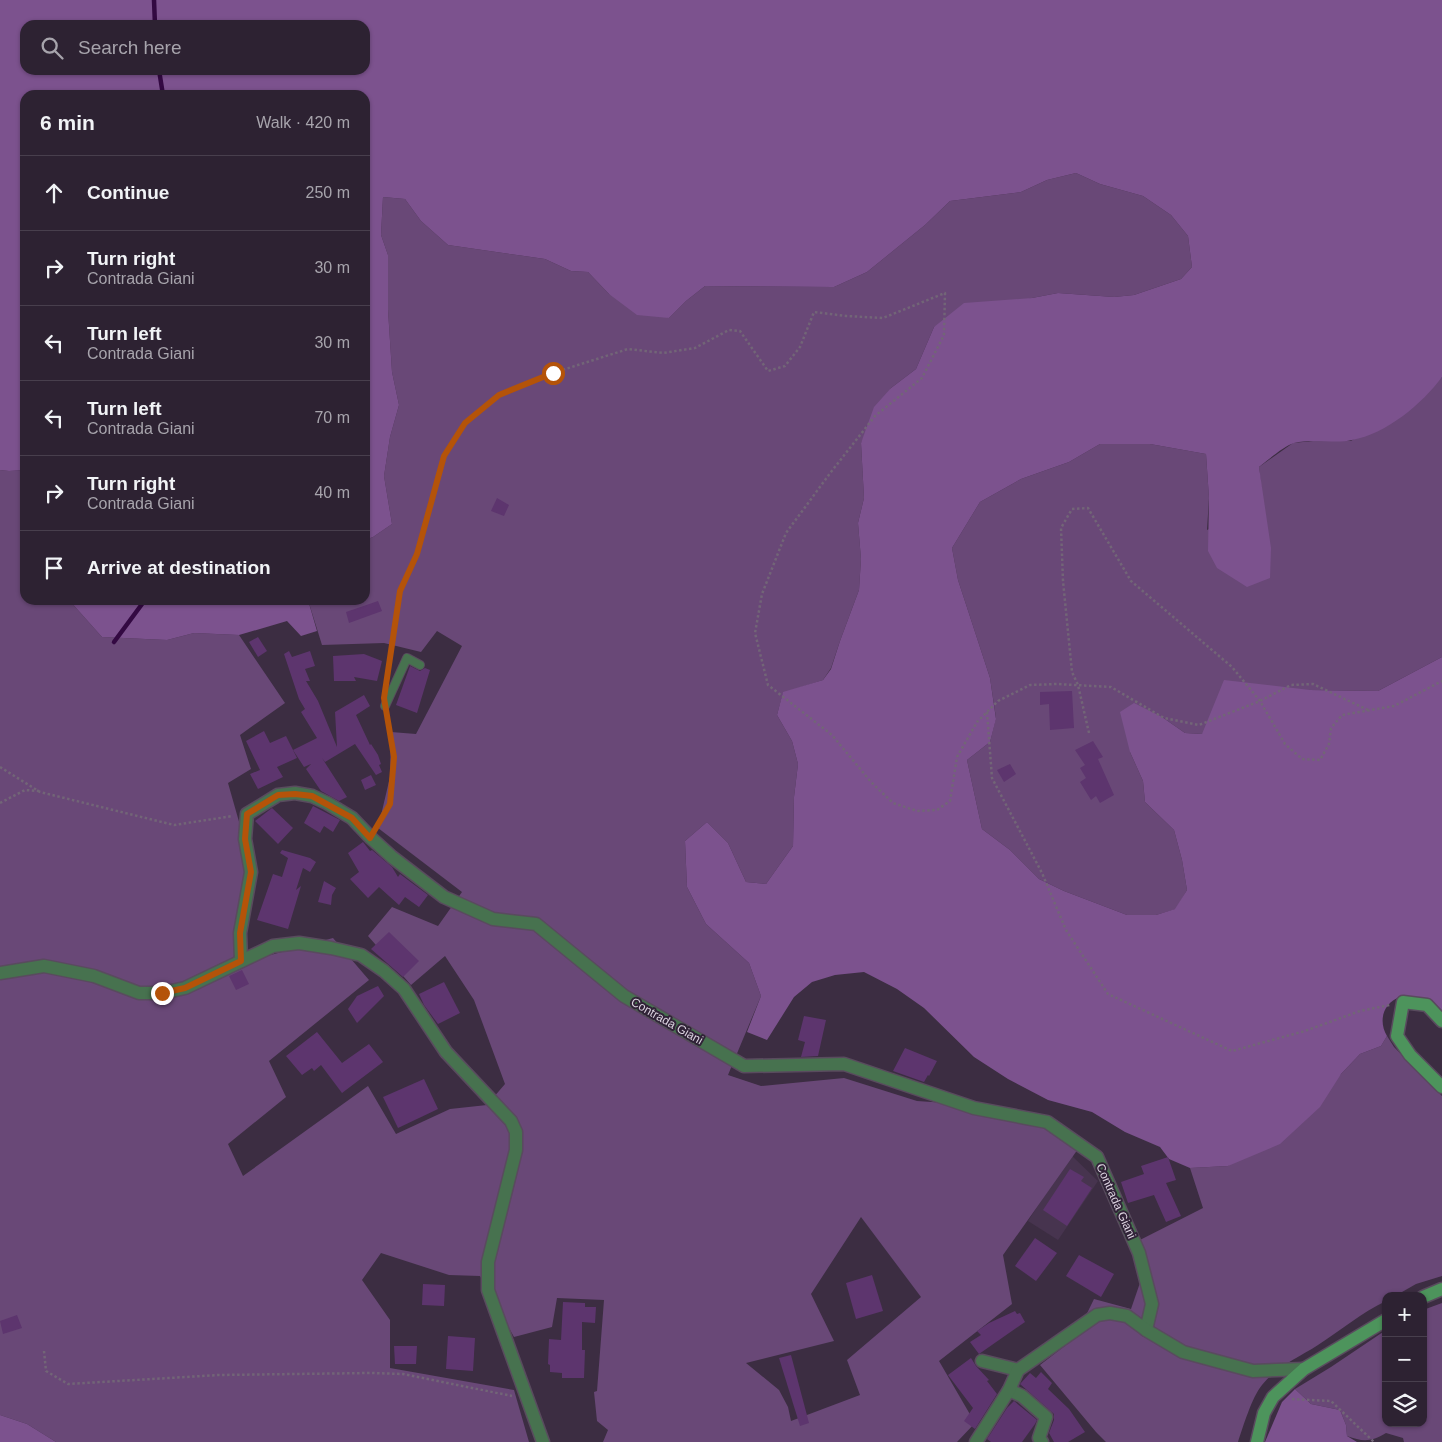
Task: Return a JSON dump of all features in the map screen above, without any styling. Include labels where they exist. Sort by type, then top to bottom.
[{"type":"street","name":"Contrada Giani","points":[[247,814],[278,795],[312,796],[352,818],[370,838],[444,897],[493,919],[536,924],[624,996],[744,1066],[844,1064],[974,1108],[1046,1122],[1096,1157],[1100,1165],[1139,1253],[1152,1304],[1146,1330]]},
{"type":"street","points":[[241,961],[240,933],[251,872],[245,839],[247,814]]},
{"type":"street","points":[[0,973],[44,966],[94,976],[138,993],[162,993],[185,988],[273,946],[300,943],[361,955],[404,988],[446,1052],[512,1121],[516,1132],[516,1150],[488,1262],[488,1290],[544,1442]]},
{"type":"street","points":[[1442,1021],[1427,1006],[1403,1002],[1397,1036],[1410,1054],[1442,1086]]},
{"type":"street","points":[[1427,1295],[1442,1289]]},
{"type":"street","points":[[976,1442],[1009,1390],[1018,1370],[1097,1315],[1110,1313],[1127,1316],[1146,1330],[1183,1352],[1253,1371],[1304,1369]]},
{"type":"street","points":[[1256,1442],[1264,1413],[1273,1397],[1304,1369],[1382,1322]]},
{"type":"street","points":[[982,1361],[1018,1370]]},
{"type":"street","points":[[1009,1390],[1022,1396],[1046,1417],[1039,1438],[1042,1442]]},
{"type":"lane","points":[[385,706],[407,658],[420,665]]},
{"type":"path","points":[[386,679],[400,591],[417,554],[444,456],[465,423],[499,395],[553,373],[628,349],[663,354],[695,348],[729,330],[740,331],[768,371],[785,366],[800,347],[814,312],[883,318],[945,293],[944,335],[922,378],[875,416],[786,533],[762,594],[755,633],[768,685],[832,735],[871,782],[893,803],[917,811],[937,810],[950,801],[957,757],[977,722],[998,701],[1030,685],[1111,687],[1164,718],[1199,725],[1260,701],[1291,685],[1313,684],[1368,710]]},
{"type":"path","points":[[1089,732],[1078,685],[1072,672],[1063,581],[1061,528],[1072,509],[1088,508],[1132,582],[1232,667],[1260,701],[1285,744],[1302,759],[1320,760],[1329,744],[1331,728],[1342,715],[1394,706],[1442,681]]},
{"type":"path","points":[[370,838],[390,804],[394,757],[385,706]]},
{"type":"path","points":[[987,712],[992,778],[1042,874],[1066,930],[1108,994],[1232,1051],[1305,1031],[1360,1011],[1403,1002]]},
{"type":"path","points":[[0,767],[40,792]]},
{"type":"path","points":[[0,803],[25,790],[174,825],[247,814]]},
{"type":"path","points":[[44,1351],[46,1370],[68,1384],[220,1375],[379,1373],[403,1374],[529,1399]]},
{"type":"path","points":[[1273,1397],[1331,1402],[1374,1442]]},
{"type":"shaded area","points":[[0,0],[1442,0],[1442,377],[1414,407],[1390,425],[1378,431],[1365,437],[1345,441],[1294,443],[1281,450],[1259,467],[1271,548],[1270,578],[1247,587],[1217,568],[1208,551],[1209,498],[1206,454],[1150,444],[1100,444],[1069,462],[1021,479],[980,502],[952,548],[958,580],[990,678],[996,719],[990,742],[967,760],[982,829],[1010,850],[1039,879],[1064,891],[1127,915],[1156,915],[1175,909],[1187,890],[1174,830],[1145,802],[1143,781],[1130,752],[1120,712],[1134,703],[1162,717],[1185,733],[1202,734],[1224,680],[1310,690],[1378,691],[1442,657],[1442,1018],[1400,997],[1394,1000],[1384,1013],[1383,1024],[1387,1036],[1381,1046],[1360,1054],[1341,1074],[1320,1107],[1280,1144],[1228,1166],[1190,1168],[1169,1159],[1160,1147],[1125,1132],[1092,1112],[1048,1100],[1008,1079],[974,1057],[924,1008],[897,989],[864,972],[835,975],[812,982],[794,997],[767,1040],[747,1032],[761,996],[749,963],[706,924],[687,887],[685,841],[707,822],[728,843],[746,882],[766,884],[793,846],[794,797],[798,764],[792,741],[777,715],[783,692],[823,680],[831,669],[859,590],[861,559],[858,523],[864,498],[861,443],[874,407],[891,388],[916,369],[934,327],[964,303],[1032,298],[1058,293],[1114,297],[1134,295],[1181,279],[1192,267],[1188,236],[1171,215],[1143,196],[1100,184],[1076,173],[1047,180],[1021,192],[950,201],[925,225],[867,272],[834,287],[705,286],[669,318],[637,315],[609,294],[588,272],[571,271],[545,259],[448,245],[421,221],[405,199],[383,197],[381,235],[388,255],[388,310],[392,372],[399,405],[390,437],[384,476],[392,524],[370,538],[370,90],[20,90],[20,470],[0,470]]},
{"type":"shaded area","points":[[1076,173],[1100,184],[1143,196],[1171,215],[1188,236],[1192,267],[1181,279],[1134,295],[1114,297],[1058,293],[1032,298],[934,327],[916,369],[891,388],[861,443],[864,498],[858,523],[861,559],[859,590],[831,668],[823,680],[783,693],[777,715],[792,741],[798,764],[794,797],[793,846],[766,884],[746,882],[728,843],[707,822],[685,841],[687,887],[706,924],[749,963],[761,996],[728,1075],[761,1086],[844,1078],[917,1101],[976,1105],[1019,1111],[1078,1149],[1003,1255],[1012,1304],[939,1361],[975,1423],[957,1442],[603,1442],[608,1430],[597,1421],[594,1392],[597,1391],[604,1300],[557,1298],[552,1327],[514,1337],[480,1276],[449,1275],[381,1253],[362,1280],[390,1320],[390,1368],[514,1390],[529,1442],[56,1442],[27,1424],[0,1415],[0,470],[20,470],[20,605],[73,605],[102,637],[167,640],[194,633],[239,635],[285,703],[240,735],[251,769],[228,783],[255,878],[238,934],[248,961],[333,938],[369,980],[269,1061],[286,1097],[228,1144],[243,1176],[368,1086],[396,1134],[450,1109],[487,1105],[505,1084],[474,1000],[445,956],[411,985],[368,936],[392,907],[438,926],[462,892],[378,828],[390,777],[391,732],[416,734],[462,646],[437,631],[421,652],[384,643],[322,645],[310,605],[370,605],[370,538],[392,524],[384,476],[390,437],[399,405],[392,372],[388,310],[388,255],[381,235],[383,197],[405,199],[421,221],[448,245],[545,259],[571,271],[588,272],[609,294],[669,318],[705,286],[834,287],[867,272],[925,225],[950,201],[1021,192],[1047,180]],"holes":[[[861,1217],[921,1297],[847,1360],[860,1395],[791,1421],[788,1407],[779,1390],[746,1363],[834,1341],[811,1294]]]},
{"type":"shaded area","points":[[1442,377],[1442,657],[1378,691],[1310,690],[1202,734],[1185,733],[1162,717],[1130,752],[1143,781],[1145,802],[1174,830],[1187,890],[1176,909],[1156,915],[1127,915],[1064,891],[1039,879],[1010,850],[982,829],[967,760],[990,742],[996,718],[990,678],[958,580],[952,548],[980,502],[1021,479],[1069,462],[1100,444],[1150,444],[1206,454],[1209,498],[1207,530],[1263,503],[1259,467],[1293,443],[1323,440],[1351,441]]},
{"type":"shaded area","points":[[73,605],[309,605],[317,631],[301,636],[287,621],[239,635],[194,633],[167,640],[102,637]]},
{"type":"shaded area","points":[[1387,1036],[1394,1047],[1442,1096],[1442,1276],[1416,1284],[1402,1292],[1382,1292],[1382,1303],[1274,1373],[1258,1390],[1238,1442],[1106,1442],[1040,1365],[1075,1338],[1094,1299],[1131,1309],[1142,1277],[1132,1244],[1203,1208],[1190,1168],[1228,1166],[1341,1074],[1360,1054],[1381,1046]]},
{"type":"shaded area","points":[[1071,1155],[1098,1181],[1058,1240],[1028,1221]]},
{"type":"shaded area","points":[[1442,1303],[1442,1442],[1404,1442],[1403,1438],[1386,1433],[1367,1440],[1347,1436],[1346,1425],[1340,1410],[1311,1404],[1295,1389],[1382,1333],[1382,1427],[1427,1427],[1427,1309]]},
{"type":"shaded area","points":[[1295,1389],[1311,1404],[1340,1410],[1346,1425],[1347,1436],[1357,1442],[1265,1442],[1282,1402]]},
{"type":"shaded area","points":[[0,1415],[27,1424],[56,1442],[0,1442]]},
{"type":"building","points":[[497,498],[509,505],[504,516],[491,511]]},
{"type":"building","points":[[378,601],[382,611],[349,623],[346,612]]},
{"type":"building","points":[[258,637],[267,651],[258,657],[249,642]]},
{"type":"building","points":[[289,651],[292,657],[310,651],[315,666],[305,669],[310,681],[306,681],[318,701],[337,747],[335,712],[364,695],[370,706],[356,715],[370,745],[378,755],[382,772],[376,775],[355,744],[325,762],[322,758],[347,797],[339,801],[321,791],[306,769],[311,764],[304,767],[293,750],[317,738],[301,712],[305,709],[299,699],[284,654]]},
{"type":"building","points":[[364,654],[382,661],[377,681],[354,677],[356,681],[334,681],[333,656]]},
{"type":"building","points":[[410,666],[420,671],[425,668],[430,670],[417,713],[396,705]]},
{"type":"building","points":[[1072,691],[1074,728],[1050,730],[1049,704],[1040,705],[1040,692]]},
{"type":"building","points":[[264,731],[270,743],[286,736],[297,758],[277,767],[283,777],[258,789],[250,774],[260,770],[246,741]]},
{"type":"building","points":[[1093,741],[1103,757],[1098,759],[1114,795],[1100,803],[1096,796],[1091,800],[1080,782],[1086,778],[1080,768],[1085,765],[1075,750]]},
{"type":"building","points":[[1010,764],[1016,774],[1004,782],[997,770]]},
{"type":"building","points":[[371,775],[376,785],[365,790],[361,780]]},
{"type":"building","points":[[313,806],[340,820],[333,832],[324,826],[320,833],[304,823]]},
{"type":"building","points":[[272,808],[293,828],[278,844],[255,821]]},
{"type":"building","points":[[363,842],[370,851],[372,850],[392,867],[398,877],[400,874],[428,895],[419,907],[405,897],[399,905],[379,887],[368,898],[350,879],[359,872],[348,853]]},
{"type":"building","points":[[282,850],[310,858],[316,862],[310,872],[303,868],[296,890],[301,886],[288,929],[257,920],[273,874],[282,877],[288,858],[280,853]]},
{"type":"building","points":[[324,881],[336,888],[332,895],[331,905],[318,902]]},
{"type":"building","points":[[389,932],[419,961],[403,977],[371,949]]},
{"type":"building","points":[[242,970],[249,984],[236,990],[229,976]]},
{"type":"building","points":[[444,982],[460,1013],[438,1024],[424,1005],[419,994]]},
{"type":"building","points":[[378,986],[384,996],[357,1023],[348,1009],[357,996]]},
{"type":"building","points":[[804,1016],[826,1020],[818,1056],[801,1057],[805,1042],[798,1040]]},
{"type":"building","points":[[317,1032],[342,1063],[369,1044],[383,1062],[342,1093],[321,1065],[314,1071],[312,1068],[302,1075],[286,1056]]},
{"type":"building","points":[[905,1048],[937,1061],[924,1082],[893,1071]]},
{"type":"building","points":[[424,1079],[438,1109],[398,1128],[383,1097]]},
{"type":"building","points":[[1168,1157],[1176,1180],[1166,1183],[1181,1216],[1166,1222],[1154,1195],[1128,1203],[1121,1182],[1144,1174],[1141,1166]]},
{"type":"building","points":[[1070,1169],[1084,1177],[1081,1181],[1092,1188],[1067,1226],[1043,1210]]},
{"type":"building","points":[[1035,1238],[1057,1253],[1036,1281],[1015,1266]]},
{"type":"building","points":[[1079,1255],[1114,1274],[1101,1297],[1066,1276]]},
{"type":"building","points":[[872,1275],[883,1311],[856,1319],[846,1283]]},
{"type":"building","points":[[423,1284],[445,1285],[444,1306],[422,1305]]},
{"type":"building","points":[[563,1302],[585,1303],[585,1307],[596,1307],[595,1323],[582,1322],[582,1350],[585,1350],[584,1378],[562,1378],[562,1373],[550,1372],[550,1365],[548,1364],[549,1339],[561,1340]]},
{"type":"building","points":[[1015,1311],[1017,1314],[1020,1313],[1025,1322],[979,1354],[970,1342],[981,1335],[977,1331]]},
{"type":"building","points":[[17,1315],[22,1328],[3,1334],[0,1321]]},
{"type":"building","points":[[448,1336],[475,1338],[473,1371],[446,1369]]},
{"type":"building","points":[[394,1346],[417,1346],[416,1364],[395,1364]]},
{"type":"building","points":[[791,1355],[809,1423],[800,1426],[779,1358]]},
{"type":"building","points":[[971,1358],[989,1380],[987,1381],[997,1394],[975,1429],[964,1421],[973,1408],[948,1375]]},
{"type":"building","points":[[1041,1372],[1052,1383],[1048,1389],[1069,1409],[1085,1432],[1068,1442],[1054,1442],[1049,1433],[1054,1420],[1054,1414],[1020,1384],[1030,1373],[1036,1378]]},
{"type":"building","points":[[1014,1401],[1037,1420],[1035,1424],[1022,1442],[991,1442],[987,1439],[1007,1408]]},
{"type":"waterway","points":[[154,0],[155,20]]},
{"type":"waterway","points":[[160,75],[162,90]]},
{"type":"waterway","points":[[114,642],[141,605]]},
{"type":"route","points":[[162,993],[185,988],[241,961],[240,933],[242,913],[251,872],[245,839],[247,814],[278,795],[312,796],[352,818],[370,838],[390,804],[394,757],[384,698],[400,591],[417,554],[444,456],[465,423],[499,395],[553,373]]}]
